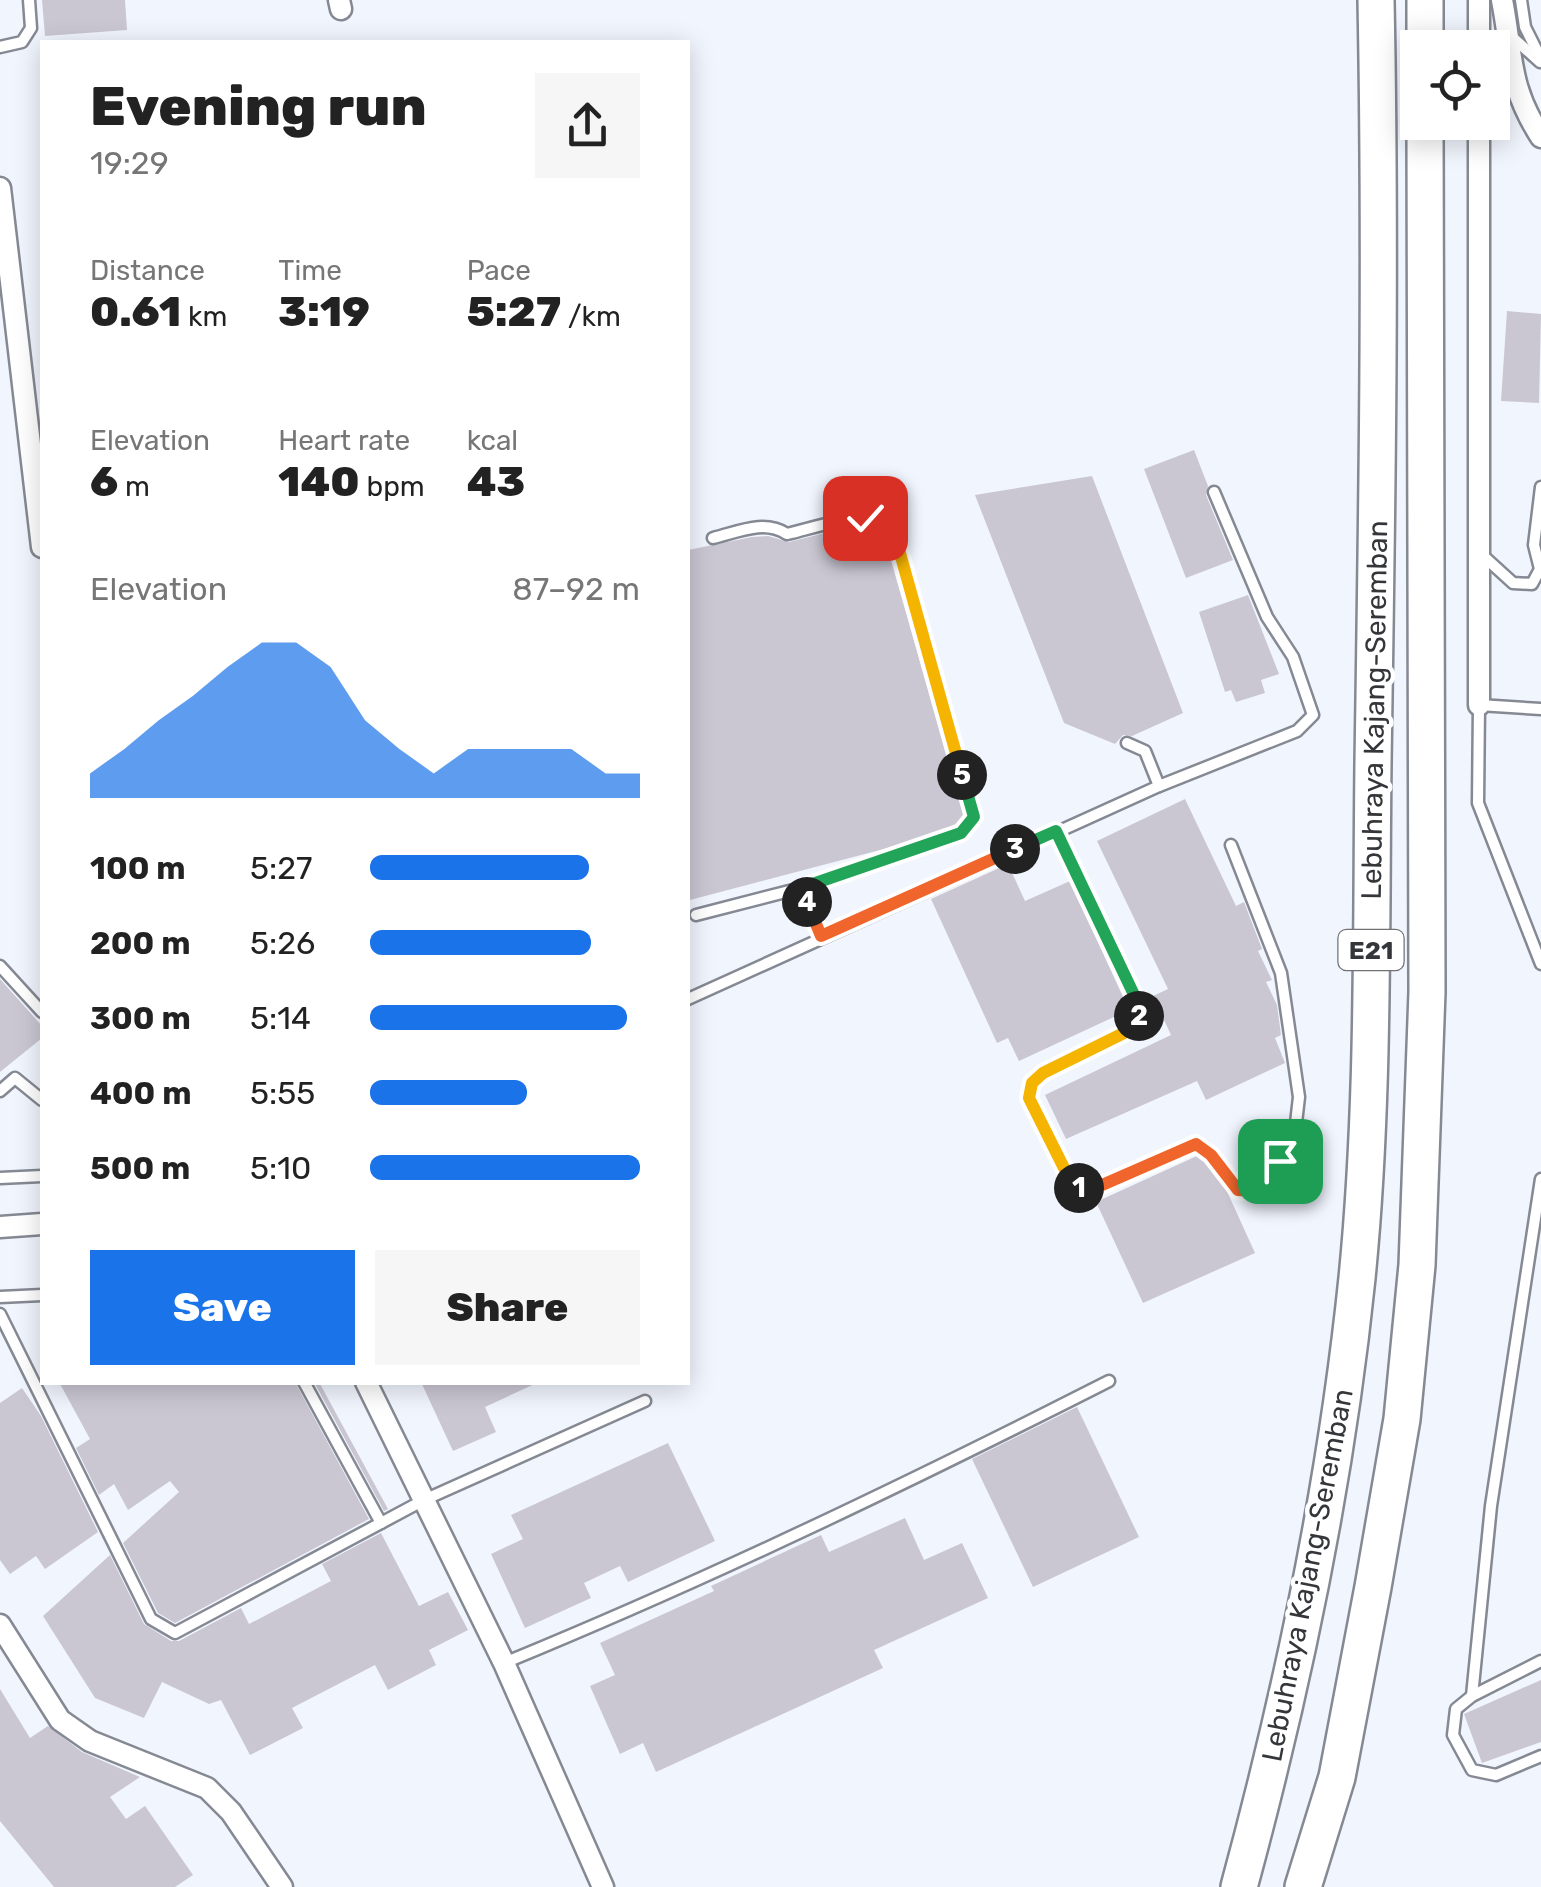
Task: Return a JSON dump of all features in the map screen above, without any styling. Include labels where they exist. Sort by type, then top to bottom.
[{"type":"highway","name":"Lebuhraya Kajang-Seremban","points":[[1240,1887],[1268,1778],[1331,1476],[1357,1276],[1369,1065],[1380,336],[1376,0]]},
{"type":"highway","points":[[1425,0],[1425,30]]},
{"type":"highway","name":"Lebuhraya Kajang-Seremban","points":[[1304,1887],[1338,1777],[1373,1587],[1402,1418],[1417,1265],[1427,972],[1425,140]]},
{"type":"street","points":[[1479,0],[1480,30]]},
{"type":"street","points":[[1502,0],[1507,30]]},
{"type":"street","points":[[1510,64],[1521,106],[1541,137]]},
{"type":"street","points":[[1479,706],[1480,140]]},
{"type":"street","points":[[0,188],[40,529]]},
{"type":"street","points":[[0,1227],[40,1224]]},
{"type":"street","points":[[367,1385],[504,1663],[603,1887]]},
{"type":"street","points":[[0,1625],[60,1720],[90,1740],[207,1788],[231,1812],[282,1887]]},
{"type":"lane","points":[[0,46],[22,42],[32,28],[29,0]]},
{"type":"lane","points":[[1521,0],[1525,27],[1541,61]]},
{"type":"lane","points":[[1510,35],[1541,61]]},
{"type":"lane","points":[[1480,552],[1513,583],[1532,584],[1540,569],[1534,545],[1541,487]]},
{"type":"lane","points":[[690,998],[1056,831],[1297,732],[1313,715],[1292,657],[1267,617],[1214,492]]},
{"type":"lane","points":[[696,915],[801,888],[961,833],[974,817],[892,532],[881,522],[865,518],[787,534],[776,526],[763,526],[713,538]]},
{"type":"lane","points":[[1541,708],[1479,706],[1478,803],[1541,964]]},
{"type":"lane","points":[[1127,742],[1144,751],[1159,786]]},
{"type":"lane","points":[[1056,831],[1137,1001],[1139,1016],[1132,1029],[1043,1073],[1032,1083],[1029,1098],[1072,1184],[1086,1192],[1196,1144],[1211,1155],[1238,1190],[1252,1192],[1269,1184],[1296,1123],[1299,1097],[1281,973],[1231,845]]},
{"type":"lane","points":[[801,888],[821,936]]},
{"type":"lane","points":[[0,966],[40,1010]]},
{"type":"lane","points":[[0,1091],[15,1078],[40,1098]]},
{"type":"lane","points":[[0,1178],[40,1176]]},
{"type":"lane","points":[[1472,1696],[1492,1506],[1541,1179]]},
{"type":"lane","points":[[0,1297],[40,1294]]},
{"type":"lane","points":[[0,1314],[151,1619],[175,1633],[424,1500],[644,1401]]},
{"type":"lane","points":[[504,1663],[643,1606],[873,1501],[1109,1382]]},
{"type":"lane","points":[[306,1385],[380,1523]]},
{"type":"lane","points":[[1541,1661],[1472,1696],[1456,1709],[1454,1735],[1472,1770],[1496,1774],[1541,1756]]},
{"type":"building","points":[[42,0],[125,0],[127,30],[45,36]]},
{"type":"building","points":[[1507,311],[1541,314],[1539,403],[1501,401]]},
{"type":"building","points":[[1194,450],[1208,486],[1206,495],[1233,560],[1186,578],[1144,469]]},
{"type":"building","points":[[1092,476],[1183,713],[1132,736],[1123,735],[1115,744],[1064,723],[975,495]]},
{"type":"building","points":[[865,529],[877,532],[880,545],[886,543],[964,815],[956,826],[899,845],[690,900],[690,550],[752,537],[768,536],[789,542],[825,533],[827,539]]},
{"type":"building","points":[[1248,595],[1279,674],[1261,680],[1265,693],[1236,702],[1231,690],[1225,692],[1199,612]]},
{"type":"building","points":[[1185,799],[1236,906],[1244,902],[1262,949],[1258,951],[1272,980],[1266,982],[1277,1005],[1281,1035],[1275,1038],[1285,1063],[1206,1100],[1197,1081],[1066,1139],[1045,1095],[1171,1035],[1153,996],[1168,989],[1097,841]]},
{"type":"building","points":[[1008,864],[1025,901],[1070,881],[1129,1010],[1019,1061],[1008,1038],[997,1043],[931,899]]},
{"type":"building","points":[[0,979],[40,1024],[40,1040],[0,1072]]},
{"type":"building","points":[[1199,1155],[1225,1187],[1255,1253],[1143,1303],[1096,1202]]},
{"type":"building","points":[[61,1385],[297,1385],[369,1519],[175,1623],[158,1613],[123,1543],[179,1492],[170,1481],[128,1510],[114,1484],[99,1495],[76,1448],[90,1439]]},
{"type":"building","points":[[316,1385],[321,1385],[388,1509],[384,1511]]},
{"type":"building","points":[[422,1385],[533,1385],[485,1407],[496,1432],[453,1451]]},
{"type":"building","points":[[22,1388],[41,1416],[98,1532],[45,1569],[36,1556],[10,1574],[0,1560],[0,1403]]},
{"type":"building","points":[[1077,1407],[1139,1537],[1033,1587],[972,1459]]},
{"type":"building","points":[[668,1443],[715,1541],[628,1582],[620,1566],[584,1583],[591,1598],[525,1628],[491,1554],[523,1539],[511,1515]]},
{"type":"building","points":[[905,1518],[924,1560],[962,1543],[988,1598],[874,1650],[883,1668],[656,1772],[643,1743],[620,1754],[590,1686],[615,1675],[600,1643],[714,1591],[711,1586],[821,1535],[829,1552]]},
{"type":"building","points":[[381,1533],[419,1606],[448,1592],[468,1630],[429,1650],[436,1665],[388,1690],[375,1665],[292,1708],[303,1728],[250,1755],[221,1700],[209,1704],[162,1682],[144,1718],[95,1698],[43,1616],[110,1555],[144,1624],[171,1641],[179,1641],[241,1608],[249,1624],[331,1581],[322,1564]]},
{"type":"building","points":[[1541,1680],[1541,1742],[1482,1763],[1464,1714]]},
{"type":"building","points":[[0,1689],[30,1738],[48,1726],[82,1752],[140,1777],[110,1797],[126,1819],[145,1806],[193,1875],[175,1887],[54,1887],[0,1821]]},
{"type":"route","points":[[865,518],[881,522],[892,532],[898,546],[974,817],[961,833],[801,888],[821,936],[1056,831],[1137,1001],[1139,1016],[1132,1029],[1043,1073],[1032,1083],[1029,1098],[1072,1184],[1086,1192],[1196,1144],[1204,1147],[1238,1190],[1252,1192],[1269,1184],[1280,1161]]}]
